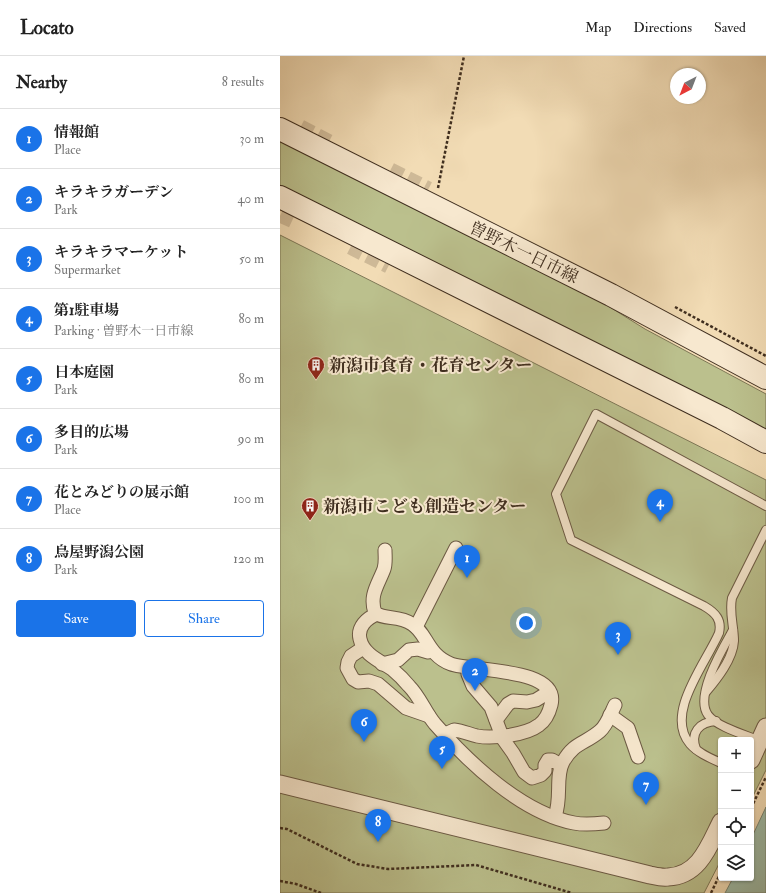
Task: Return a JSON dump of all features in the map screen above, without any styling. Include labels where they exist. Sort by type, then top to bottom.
[{"type":"main road","name":"曽野木一日市線","points":[[280,129],[611,295],[758,373],[766,384]]},
{"type":"main road","points":[[280,197],[722,418],[766,442]]},
{"type":"street","points":[[416,627],[456,548]]},
{"type":"street","points":[[385,550],[384,569],[378,581],[373,599],[377,614],[383,617],[403,619],[416,627],[431,650],[450,664],[468,668],[524,675],[540,682],[549,692],[552,701],[548,715],[538,726],[501,736],[476,736],[454,730],[445,734]]},
{"type":"street","points":[[377,614],[361,626],[359,638],[363,648],[382,664],[392,669],[410,687],[429,716],[445,734],[509,794],[538,810],[574,823],[604,823]]},
{"type":"street","points":[[363,648],[351,656],[348,662],[347,668],[354,679],[358,682],[368,681],[378,684],[406,708],[429,716]]},
{"type":"street","points":[[382,664],[398,660],[409,650],[418,649],[428,652],[431,650]]},
{"type":"street","points":[[468,668],[468,674],[473,686],[488,703],[496,720],[501,736],[524,772],[529,777],[536,777],[543,774],[548,760],[552,760],[561,765]]},
{"type":"street","points":[[496,720],[508,704],[512,702],[527,702],[536,700],[549,692]]},
{"type":"street","points":[[555,816],[560,800],[561,765],[574,747],[600,732],[612,710],[628,728],[638,757]]},
{"type":"street","points":[[754,754],[763,734]]},
{"type":"street","points":[[280,784],[650,875],[668,877],[684,873],[703,858],[718,828]]},
{"type":"lane","points":[[718,761],[696,750],[686,739],[681,725],[681,712],[719,634],[719,619],[714,612],[704,606],[571,540],[556,494],[596,414],[766,506]]},
{"type":"lane","points":[[763,734],[716,721],[709,716],[704,700],[706,692],[717,678],[732,651],[734,642],[730,609],[732,598],[766,530]]},
{"type":"lane","points":[[696,750],[694,739],[696,731],[703,723],[716,721]]},
{"type":"path","points":[[438,188],[464,56]]},
{"type":"path","points":[[754,802],[766,777]]},
{"type":"path","points":[[280,828],[287,829],[358,864],[388,869],[476,865],[572,893]]},
{"type":"path","points":[[711,893],[718,878]]},
{"type":"path","points":[[280,881],[296,884],[321,893]]},
{"type":"green space","points":[[280,138],[573,284],[645,329],[766,394],[766,434],[280,185]]},
{"type":"green space","points":[[280,235],[766,480],[766,770],[754,794],[754,737],[718,737],[718,866],[704,893],[280,893]]},
{"type":"shaded area","points":[[766,807],[766,893],[725,893],[731,881],[754,881],[754,833]]},
{"type":"tunnel","points":[[301,126],[334,143]]},
{"type":"tunnel","points":[[391,169],[429,188]]},
{"type":"tunnel","points":[[280,216],[293,222]]},
{"type":"tunnel","points":[[350,248],[388,267]]},
{"type":"place","name":"新潟市食育・花育センター","points":[[316,380]]},
{"type":"place","name":"新潟市こども創造センター","points":[[310,521]]},
{"type":"place","name":"第1駐車場","points":[[660,522]]},
{"type":"place","name":"情報館","points":[[467,578]]},
{"type":"place","name":"キラキラマーケット","points":[[618,655]]},
{"type":"place","name":"キラキラガーデン","points":[[475,691]]},
{"type":"place","name":"多目的広場","points":[[364,742]]},
{"type":"place","name":"日本庭園","points":[[442,769]]},
{"type":"place","name":"花とみどりの展示館","points":[[646,805]]},
{"type":"place","name":"鳥屋野潟公園","points":[[378,842]]}]
